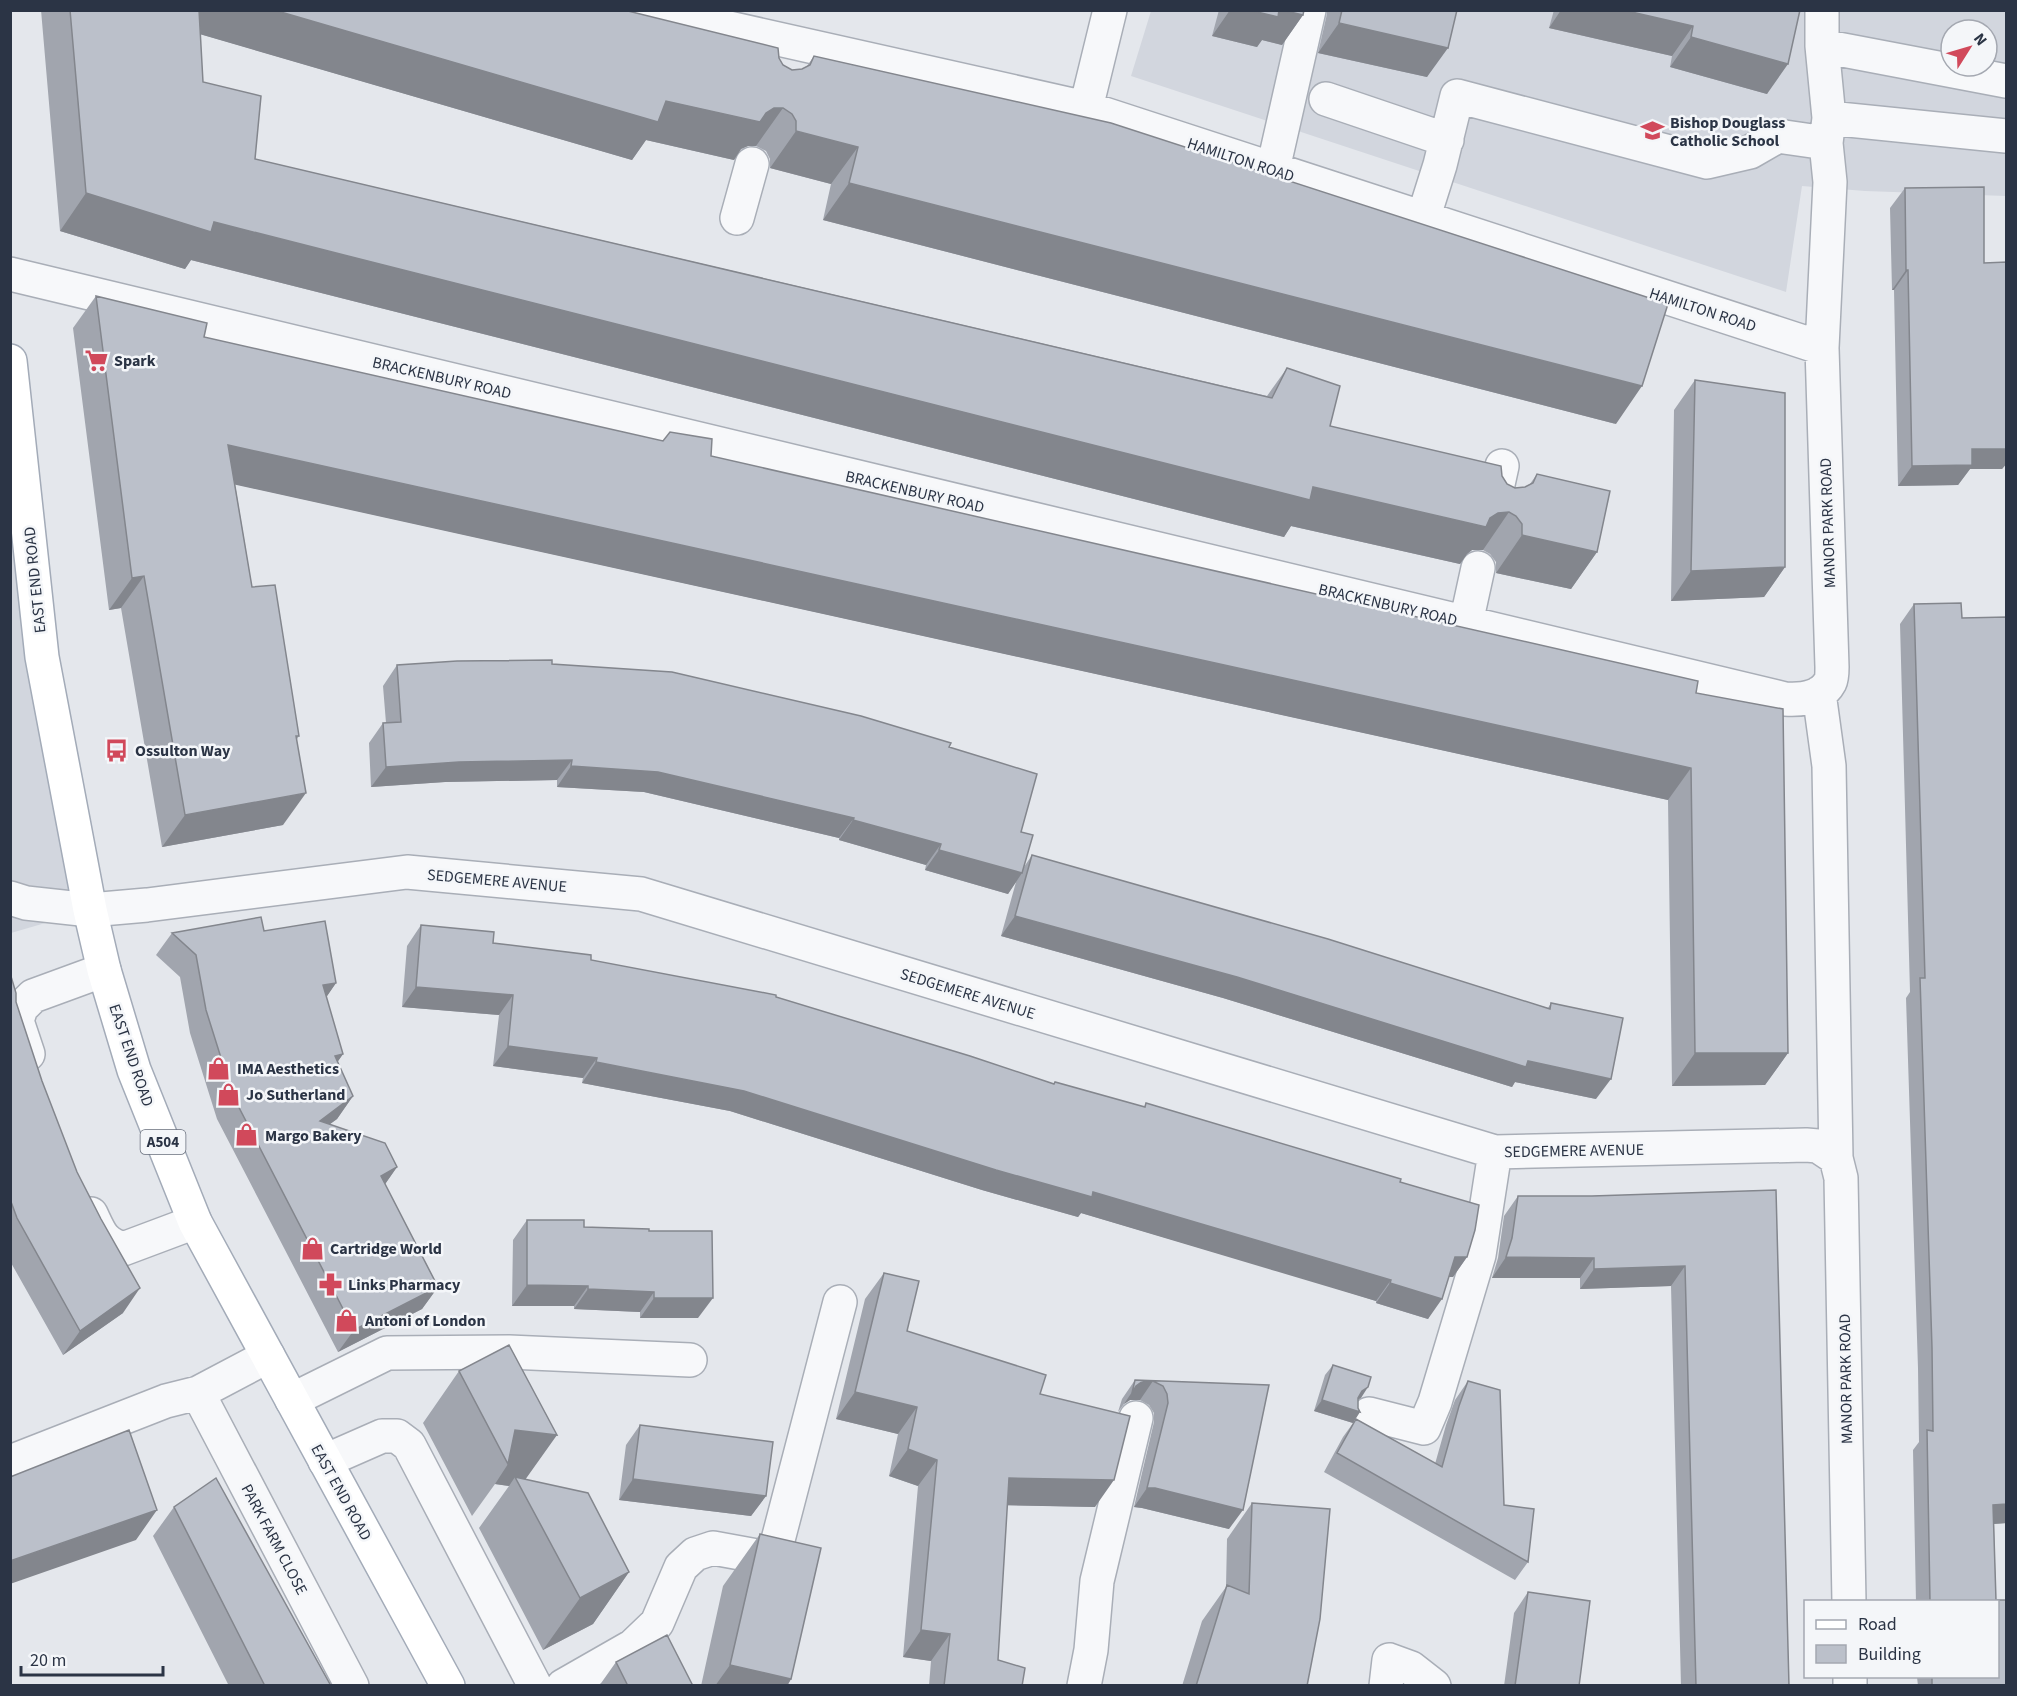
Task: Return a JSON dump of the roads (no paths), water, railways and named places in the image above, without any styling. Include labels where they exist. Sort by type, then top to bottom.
[{"type":"main road","name":"EAST END ROAD","points":[[10,361],[20,547],[90,910],[104,970],[134,1070],[195,1222],[448,1686]]},
{"type":"street","name":"HAMILTON ROAD","points":[[649,10],[778,55],[1086,108],[1822,348]]},
{"type":"street","points":[[1086,108],[1110,10]]},
{"type":"street","points":[[1273,169],[1309,10]]},
{"type":"street","name":"MANOR PARK ROAD","points":[[1822,10],[1830,182],[1822,348],[1832,667],[1830,682],[1819,693],[1829,766],[1836,1158],[1841,1178],[1849,1600]]},
{"type":"street","points":[[1822,46],[2007,81]]},
{"type":"street","points":[[1423,219],[1447,140],[1457,96],[1707,162],[1750,152],[1778,136],[1828,131],[2007,136]]},
{"type":"street","points":[[1326,99],[1447,140]]},
{"type":"street","points":[[737,218],[752,164]]},
{"type":"street","name":"BRACKENBURY ROAD","points":[[10,274],[1785,699],[1798,700],[1819,693]]},
{"type":"street","points":[[1493,507],[1502,466]]},
{"type":"street","points":[[1466,623],[1478,568]]},
{"type":"street","name":"SEDGEMERE AVENUE","points":[[10,898],[26,903],[90,910],[147,905],[407,872],[641,894],[1495,1152],[1806,1145],[1818,1146],[1836,1158]]},
{"type":"street","points":[[35,1077],[17,1021],[21,1008],[33,996],[104,970]]},
{"type":"street","points":[[1369,1414],[1424,1428],[1435,1402],[1479,1255],[1495,1152]]},
{"type":"street","points":[[79,1184],[101,1236],[111,1245],[123,1249],[195,1222]]},
{"type":"street","points":[[563,1686],[633,1646],[657,1623],[681,1567],[695,1554],[713,1548],[773,1559],[840,1302]]},
{"type":"street","points":[[292,1400],[387,1353],[509,1352],[690,1360]]},
{"type":"street","points":[[10,1462],[166,1401],[198,1393],[268,1356]]},
{"type":"street","name":"PARK FARM CLOSE","points":[[198,1393],[352,1686]]},
{"type":"street","points":[[1084,1686],[1091,1650],[1097,1581],[1136,1418]]},
{"type":"street","points":[[325,1461],[382,1436],[397,1436],[409,1445],[535,1686]]},
{"type":"street","points":[[1387,1673],[1412,1668],[1434,1686]]},
{"type":"place","name":"Bishop Douglass Catholic School","points":[[1652,131]]},
{"type":"place","name":"Spark","points":[[96,360]]},
{"type":"place","name":"Ossulton Way","points":[[117,750]]},
{"type":"place","name":"IMA Aesthetics","points":[[219,1068]]},
{"type":"place","name":"Jo Sutherland","points":[[228,1094]]},
{"type":"place","name":"Margo Bakery","points":[[247,1135]]},
{"type":"place","name":"Cartridge World","points":[[312,1248]]},
{"type":"place","name":"Links Pharmacy","points":[[330,1284]]},
{"type":"place","name":"Antoni of London","points":[[347,1320]]}]
